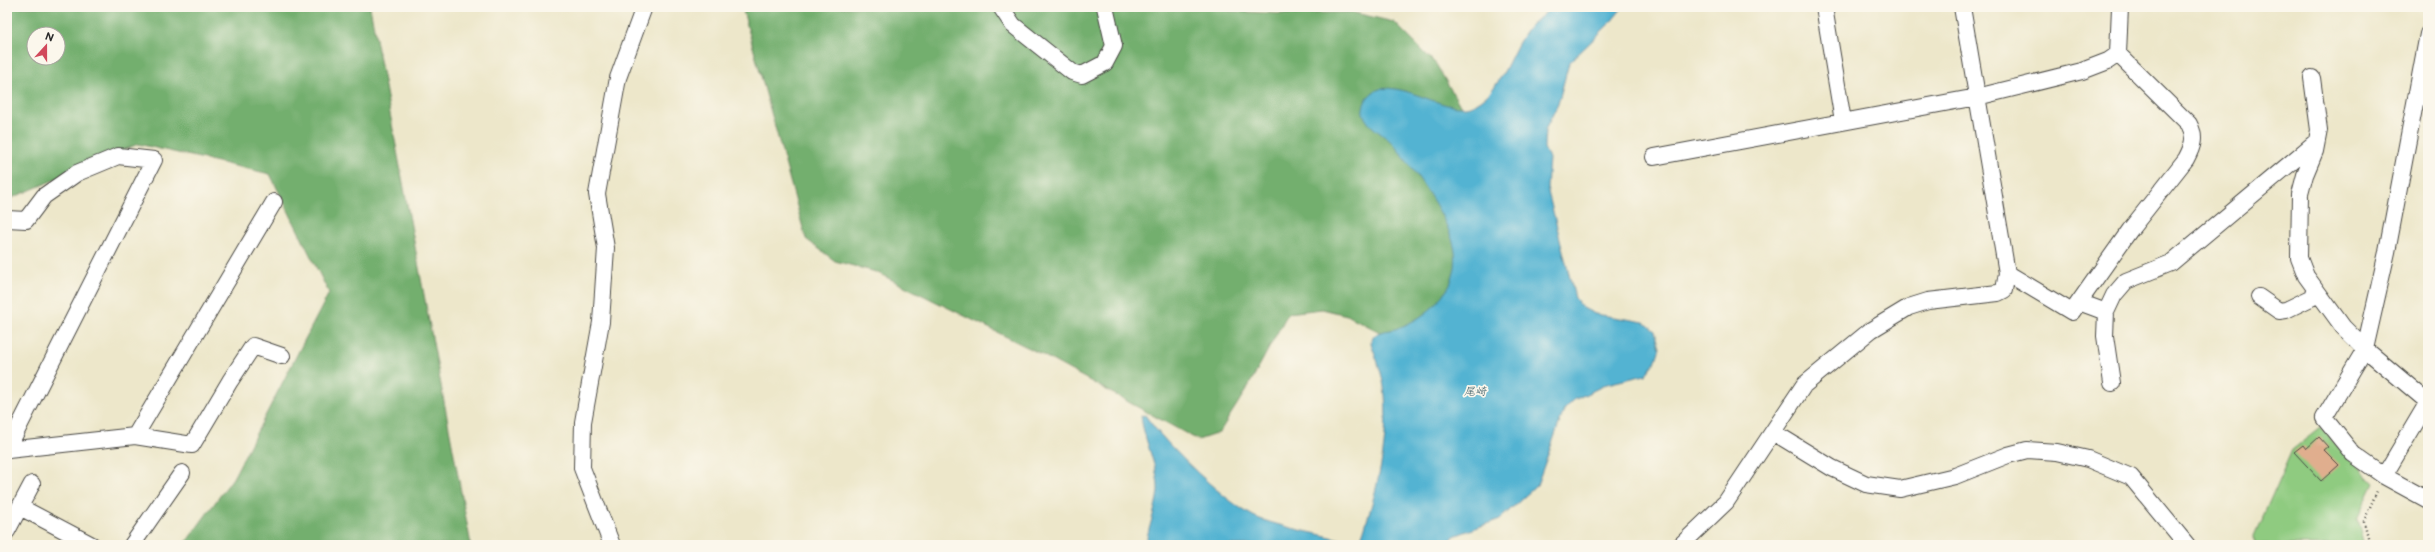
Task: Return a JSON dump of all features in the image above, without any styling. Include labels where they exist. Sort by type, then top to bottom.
[{"type":"street","points":[[612,545],[582,468],[582,422],[601,322],[606,248],[597,194],[618,78],[644,7]]},
{"type":"street","points":[[1001,7],[1013,25],[1072,72],[1082,75],[1105,63],[1114,46],[1104,7]]},
{"type":"street","points":[[1824,7],[1843,121]]},
{"type":"street","points":[[1681,545],[1726,502],[1804,385],[1871,330],[1909,307],[1928,301],[1998,293],[2004,290],[2007,284],[2007,273],[1962,7]]},
{"type":"street","points":[[2007,273],[2072,312],[2130,230],[2186,159],[2192,146],[2194,134],[2189,124],[2118,54],[2120,7]]},
{"type":"street","points":[[2428,34],[2387,252],[2365,349],[2324,418],[2353,454],[2384,476],[2428,500]]},
{"type":"street","points":[[1654,157],[1977,97],[2082,71],[2108,61],[2118,54]]},
{"type":"street","points":[[2312,78],[2319,130],[2317,141],[2300,194],[2299,258],[2306,276],[2343,327],[2365,349],[2428,402],[2384,476]]},
{"type":"street","points":[[2112,383],[2105,336],[2106,312],[2114,295],[2126,281],[2171,263],[2317,141]]},
{"type":"street","points":[[7,219],[26,220],[44,196],[77,173],[118,156],[154,160],[8,450]]},
{"type":"street","points":[[134,436],[274,202]]},
{"type":"street","points":[[2259,297],[2279,311],[2286,310],[2319,294]]},
{"type":"street","points":[[2079,302],[2106,312]]},
{"type":"street","points":[[8,450],[134,436],[192,445],[230,381],[253,346],[282,356]]},
{"type":"street","points":[[1773,432],[1832,468],[1866,484],[1900,489],[1955,476],[2008,454],[2027,450],[2056,452],[2088,459],[2131,477],[2187,545]]},
{"type":"street","points":[[132,545],[182,473]]},
{"type":"street","points":[[7,531],[32,484]]},
{"type":"street","points":[[20,507],[92,545]]},
{"type":"path","points":[[2370,545],[2364,521],[2384,476]]},
{"type":"green space","points":[[7,7],[370,7],[471,545],[184,545],[233,478],[329,293],[270,174],[138,144],[7,200]]},
{"type":"green space","points":[[742,7],[1220,7],[1230,11],[1287,14],[1351,12],[1394,22],[1436,64],[1476,133],[1508,229],[1428,357],[1347,315],[1322,309],[1288,313],[1248,387],[1219,433],[1198,440],[1037,352],[876,272],[835,261],[806,239]]},
{"type":"green space","points":[[2320,428],[2374,483],[2357,519],[2364,545],[2255,545],[2254,537],[2292,450]]},
{"type":"water","name":"尾崎","points":[[1551,7],[1623,7],[1610,23],[1569,63],[1558,104],[1545,130],[1544,148],[1549,158],[1547,188],[1575,298],[1583,308],[1595,314],[1644,322],[1655,331],[1660,348],[1655,363],[1645,375],[1607,384],[1574,400],[1564,410],[1537,485],[1500,519],[1454,536],[1447,545],[1145,545],[1156,504],[1158,483],[1142,425],[1141,416],[1145,415],[1181,457],[1215,488],[1247,512],[1271,523],[1294,529],[1351,542],[1361,539],[1377,483],[1386,425],[1384,387],[1371,343],[1372,339],[1380,332],[1395,329],[1407,324],[1430,310],[1447,290],[1455,265],[1455,252],[1452,240],[1439,211],[1421,181],[1394,145],[1368,123],[1363,113],[1364,104],[1369,96],[1378,90],[1390,88],[1446,105],[1459,107],[1470,106],[1481,100],[1491,91],[1505,70],[1523,35],[1531,25]]},
{"type":"building","points":[[2319,437],[2328,447],[2324,450],[2339,465],[2321,481],[2294,452],[2303,445],[2306,449]]}]
